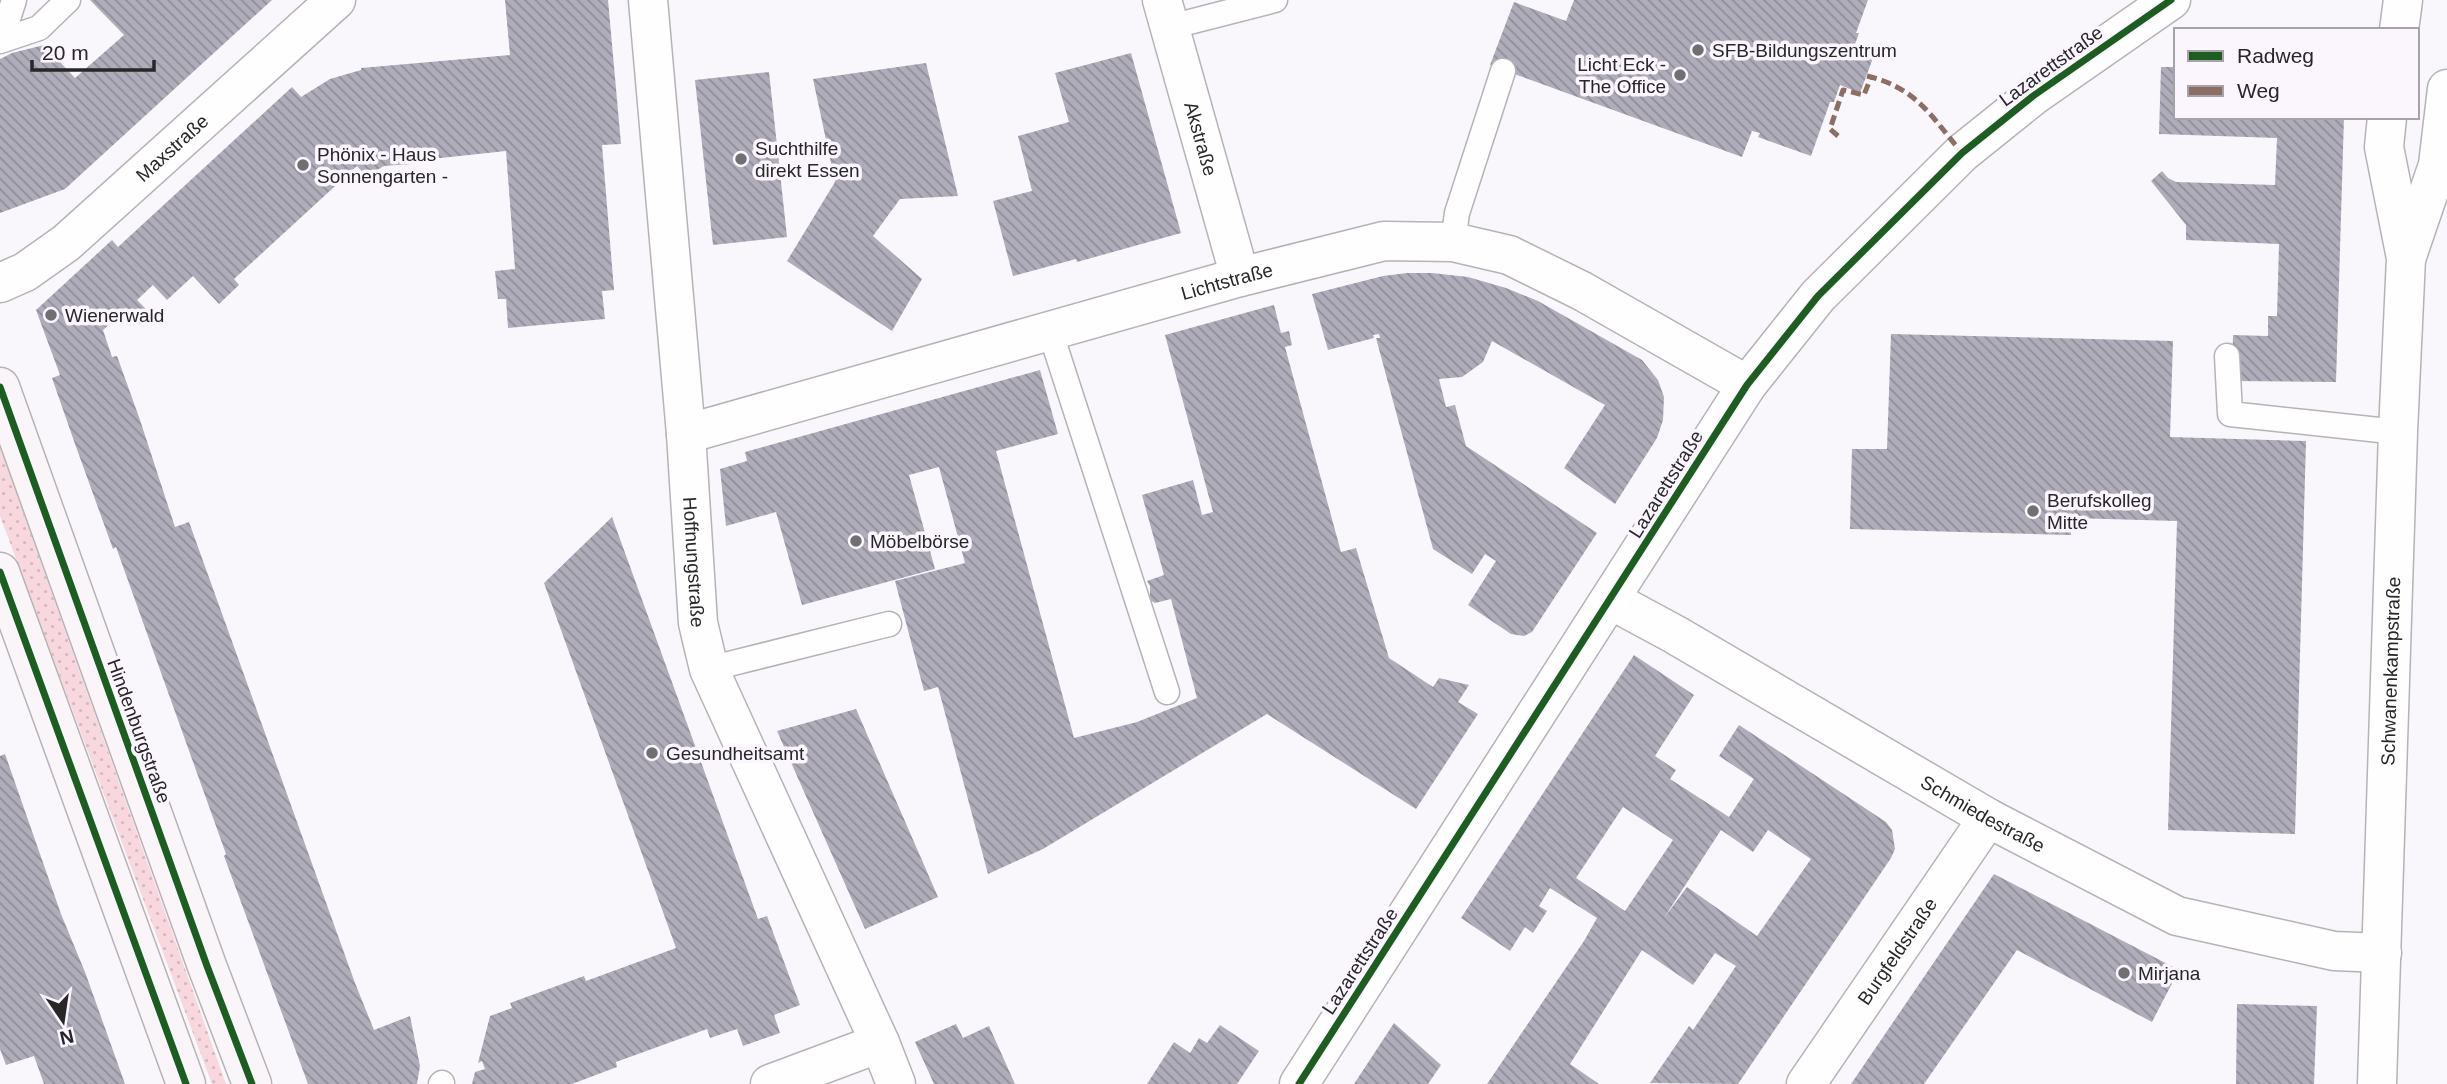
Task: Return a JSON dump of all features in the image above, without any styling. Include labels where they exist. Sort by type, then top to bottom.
[{"type":"main road","name":"Hindenburgstraße","points":[[0,387],[207,966],[252,1084]]},
{"type":"main road","points":[[0,572],[186,1084]]},
{"type":"street","name":"Maxstraße","points":[[0,283],[25,272],[66,243],[336,0]]},
{"type":"street","name":"Hoffnungstraße","points":[[648,0],[686,434],[698,623],[709,669],[880,1043],[896,1084]]},
{"type":"street","name":"Lazarettstraße","points":[[1299,1084],[1747,385],[1818,296],[1962,153],[2033,96],[2171,0]]},
{"type":"street","points":[[2399,28],[2403,0]]},
{"type":"street","name":"Akstraße","points":[[1166,13],[1240,277]]},
{"type":"street","name":"Schwanenkampstraße","points":[[2406,258],[2438,165],[2447,89]]},
{"type":"street","name":"Schwanenkampstraße","points":[[2377,1084],[2406,258],[2384,147],[2388,119]]},
{"type":"street","name":"Lichtstraße","points":[[686,434],[1240,277],[1384,241],[1453,242],[1509,255],[1582,291],[1747,385]]},
{"type":"street","name":"Schmiedestraße","points":[[1611,600],[1674,634],[1988,818],[2177,916],[2333,951],[2382,953]]},
{"type":"street","name":"Burgfeldstraße","points":[[1806,1084],[1988,818]]},
{"type":"street","points":[[770,1084],[880,1043]]},
{"type":"lane","points":[[0,41],[14,0]]},
{"type":"lane","points":[[0,41],[39,27],[68,0]]},
{"type":"lane","points":[[1166,13],[1275,0]]},
{"type":"lane","points":[[1453,242],[1457,213],[1503,71]]},
{"type":"lane","points":[[1050,331],[1167,692]]},
{"type":"lane","points":[[2227,355],[2230,414],[2398,432]]},
{"type":"lane","points":[[709,669],[889,624]]},
{"type":"shaded area","points":[[0,447],[226,1084],[212,1084],[0,516]]},
{"type":"building","points":[[90,0],[272,0],[65,189],[0,213],[0,59],[44,45],[75,78],[124,35]]},
{"type":"building","points":[[505,0],[608,0],[621,144],[602,145],[614,290],[602,291],[605,319],[508,328],[506,299],[498,299],[495,271],[515,269],[506,151],[384,166],[366,176],[357,166],[234,279],[239,285],[219,304],[193,276],[167,300],[153,285],[137,300],[146,309],[129,324],[121,314],[103,330],[112,357],[117,356],[175,527],[189,522],[374,1030],[410,1016],[420,1066],[417,1084],[308,1084],[224,856],[226,854],[116,547],[113,549],[75,444],[52,378],[60,375],[36,310],[112,240],[118,247],[292,87],[301,97],[330,79],[361,68],[510,55]]},
{"type":"building","name":"Licht Eck - The Office","points":[[1574,0],[1868,0],[1853,50],[1873,58],[1860,93],[1840,85],[1834,102],[1830,102],[1811,156],[1758,137],[1760,133],[1752,131],[1742,157],[1490,65],[1514,2],[1566,21]]},
{"type":"building","points":[[1131,53],[1181,233],[1077,262],[1076,259],[1013,276],[993,201],[1032,191],[1018,136],[1069,122],[1055,73]]},
{"type":"building","points":[[926,63],[958,196],[900,199],[873,236],[922,279],[892,331],[787,261],[835,182],[813,79]]},
{"type":"building","points":[[2161,67],[2174,67],[2174,119],[2344,119],[2336,382],[2232,381],[2233,335],[2268,336],[2268,316],[2277,316],[2279,244],[2186,240],[2186,225],[2151,181],[2162,171],[2176,182],[2275,185],[2277,138],[2159,134]]},
{"type":"building","name":"Suchthilfe direkt Essen","points":[[769,72],[787,237],[713,245],[695,80]]},
{"type":"building","points":[[1407,273],[1468,277],[1538,301],[1642,360],[1658,380],[1664,397],[1663,420],[1657,438],[1615,504],[1564,468],[1605,405],[1492,341],[1483,362],[1462,377],[1439,379],[1446,407],[1455,405],[1466,446],[1597,533],[1532,632],[1524,636],[1511,634],[1468,605],[1496,561],[1485,554],[1472,574],[1433,549],[1376,338],[1380,338],[1379,334],[1373,335],[1374,338],[1328,350],[1312,294],[1383,276]]},
{"type":"building","points":[[1274,305],[1281,333],[1289,331],[1292,345],[1285,347],[1341,552],[1356,548],[1389,658],[1433,687],[1439,678],[1469,685],[1458,702],[1478,714],[1416,809],[1267,714],[1043,849],[988,874],[938,687],[924,691],[895,581],[965,563],[939,467],[909,475],[935,569],[802,605],[776,512],[726,526],[720,469],[747,461],[745,452],[1040,370],[1058,434],[996,451],[1074,738],[1137,722],[1197,698],[1171,599],[1155,603],[1150,600],[1150,586],[1147,581],[1164,575],[1142,495],[1193,480],[1202,515],[1213,512],[1165,335]]},
{"type":"building","points":[[1891,334],[2173,341],[2170,437],[2306,441],[2295,834],[2168,830],[2177,521],[2071,518],[2071,535],[1850,529],[1852,449],[1887,449]]},
{"type":"building","name":"Gesundheitsamt","points":[[612,517],[758,919],[767,916],[800,1005],[774,1015],[780,1033],[743,1046],[737,1029],[710,1038],[707,1029],[616,1062],[617,1067],[572,1084],[472,1084],[475,1072],[485,1069],[482,1061],[478,1063],[490,1016],[512,1008],[510,1003],[584,976],[586,981],[676,948],[544,583]]},
{"type":"building","points":[[1634,655],[1694,695],[1655,756],[1676,770],[1670,779],[1729,817],[1754,779],[1719,756],[1739,725],[1886,822],[1892,830],[1895,849],[1891,858],[1738,1084],[1650,1083],[1689,1026],[1693,1030],[1736,966],[1715,953],[1693,985],[1642,950],[1570,1064],[1599,1084],[1487,1084],[1597,918],[1550,888],[1539,906],[1547,911],[1533,933],[1525,927],[1510,951],[1461,918]],"holes":[[[1623,807],[1673,840],[1625,911],[1576,878]],[[1721,830],[1753,852],[1768,830],[1811,859],[1757,936],[1687,887],[1664,918]]]},
{"type":"building","points":[[856,709],[938,897],[865,929],[777,731]]},
{"type":"building","points":[[5,754],[125,1084],[44,1084],[34,1056],[6,1065],[0,1049],[0,756]]},
{"type":"building","points":[[1994,874],[2179,970],[2152,1022],[2017,950],[1924,1084],[1851,1084]]},
{"type":"building","points":[[2237,1004],[2317,1006],[2314,1084],[2236,1084]]},
{"type":"building","points":[[1394,1023],[1441,1065],[1428,1084],[1354,1084]]},
{"type":"building","points":[[956,1024],[963,1038],[989,1026],[1015,1084],[934,1084],[915,1042]]},
{"type":"building","points":[[1220,1025],[1259,1051],[1237,1084],[1147,1084],[1174,1042],[1190,1053],[1199,1038],[1207,1043]]},
{"type":"marked path","points":[[1867,76],[1884,81],[1911,96],[1932,116],[1962,153]]},
{"type":"marked path","points":[[1838,136],[1830,129],[1843,90],[1864,95],[1871,77]]},
{"type":"cycle path","points":[[1299,1084],[1747,385],[1818,296],[1962,153],[2033,96],[2171,0]]},
{"type":"cycle path","points":[[0,387],[207,966],[252,1084]]},
{"type":"cycle path","points":[[0,572],[186,1084]]},
{"type":"place","name":"SFB-Bildungszentrum","points":[[1698,50]]},
{"type":"place","name":"Licht Eck - The Office","points":[[1680,75]]},
{"type":"place","name":"Suchthilfe direkt Essen","points":[[741,159]]},
{"type":"place","name":"Phönix - Haus Sonnengarten -","points":[[303,165]]},
{"type":"place","name":"Wienerwald","points":[[51,315]]},
{"type":"place","name":"Berufskolleg Mitte","points":[[2033,511]]},
{"type":"place","name":"Möbelbörse","points":[[856,541]]},
{"type":"place","name":"Gesundheitsamt","points":[[652,753]]},
{"type":"place","name":"Mirjana","points":[[2124,973]]}]
